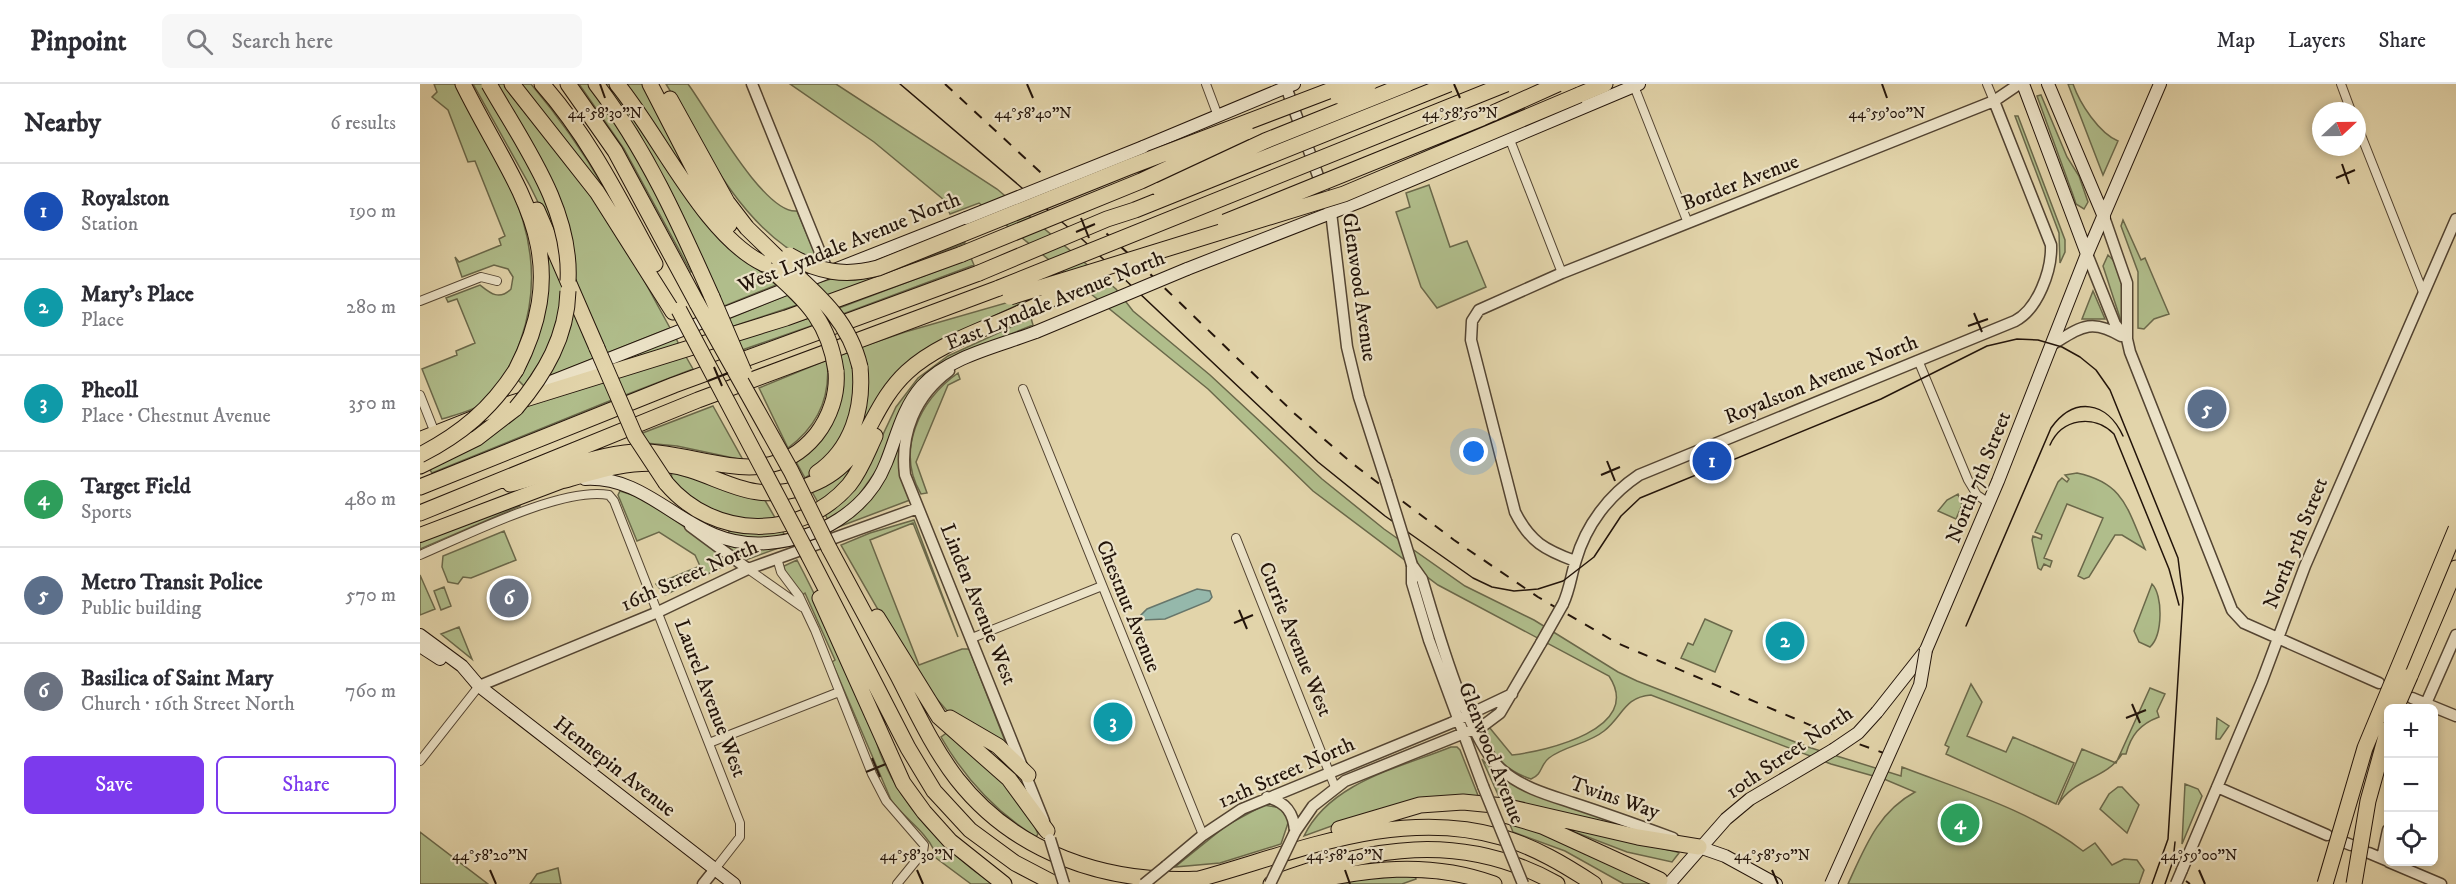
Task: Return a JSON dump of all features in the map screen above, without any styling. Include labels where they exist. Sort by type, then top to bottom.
[{"type":"highway","points":[[420,455],[454,437],[484,412],[516,370],[530,338],[540,296],[535,215],[463,84]]},
{"type":"highway","points":[[468,84],[535,215],[635,436],[666,483],[703,513],[734,524],[768,526],[807,517],[837,497],[853,479],[895,396],[927,358]]},
{"type":"highway","points":[[420,466],[477,438],[516,408],[537,382],[551,357],[560,338],[567,307],[568,260],[558,213],[489,84]]},
{"type":"highway","points":[[512,84],[612,214],[676,311]]},
{"type":"highway","points":[[542,84],[573,123],[603,169],[676,311],[809,556],[908,748],[934,791],[970,831],[1015,863],[1055,884]]},
{"type":"highway","points":[[568,84],[615,151],[833,546],[916,683],[945,724],[1009,779],[1049,835]]},
{"type":"highway","points":[[616,84],[641,115],[716,224],[746,255],[777,263],[832,272],[858,272],[878,268],[1148,159],[1347,84]]},
{"type":"highway","points":[[650,84],[713,201],[743,242],[777,263],[837,315],[853,341],[860,367],[859,407],[844,447],[821,471],[783,492]]},
{"type":"highway","points":[[466,495],[624,453],[678,454],[746,469],[774,465],[800,450],[821,429],[833,403],[836,371],[832,347],[821,321],[733,209],[661,84]]},
{"type":"highway","points":[[506,405],[786,318],[962,254],[1141,182],[1263,124],[1369,84]]},
{"type":"highway","points":[[1107,219],[1132,203],[1252,147],[1407,84]]},
{"type":"highway","points":[[420,487],[674,385],[979,273],[1107,219],[1146,206],[1449,84]]},
{"type":"highway","points":[[1005,292],[1506,84]]},
{"type":"highway","points":[[565,480],[624,465],[652,463],[691,471],[725,486],[747,491],[783,492],[819,482],[838,470],[862,442],[886,397],[899,380],[944,348],[1195,234],[1482,118],[1558,84]]},
{"type":"highway","points":[[420,513],[698,400],[953,307],[1344,194],[1605,84]]},
{"type":"highway","points":[[600,89],[652,170],[712,297],[771,435]]},
{"type":"highway","points":[[2325,884],[2365,748],[2456,529]]},
{"type":"highway","points":[[833,546],[936,747],[964,787],[998,821],[1058,858],[1122,877],[1161,881],[1199,879],[1348,836],[1407,827],[1465,830],[1501,837],[1577,866],[1608,884]]},
{"type":"highway","points":[[809,556],[814,584],[899,777],[918,805],[943,834],[964,854],[1004,884]]},
{"type":"highway","points":[[2398,704],[2456,568]]},
{"type":"highway","points":[[916,683],[948,717],[998,746],[1028,775]]},
{"type":"highway","points":[[2354,884],[2368,801],[2384,743]]},
{"type":"highway","points":[[1255,863],[1309,839],[1420,805],[1488,803],[1695,852]]},
{"type":"highway","points":[[2331,884],[2347,808]]},
{"type":"highway","points":[[1365,821],[1412,814],[1479,811],[1510,816],[1542,826],[1665,882]]},
{"type":"highway","points":[[1270,884],[1353,857],[1412,849],[1443,850],[1491,858],[1528,870],[1557,884]]},
{"type":"highway","points":[[1535,850],[1594,884]]},
{"type":"highway","points":[[1299,884],[1349,872],[1404,868],[1437,870],[1489,883]]},
{"type":"main road","points":[[2021,84],[2087,254]]},
{"type":"main road","points":[[2048,84],[2104,217]]},
{"type":"main road","name":"North 7th Street","points":[[1831,884],[1920,685],[1926,650],[1989,502],[2087,254],[2160,84]]},
{"type":"main road","name":"West Lyndale Avenue North","points":[[420,439],[506,405],[535,388],[1143,147],[1288,85]]},
{"type":"main road","name":"East Lyndale Avenue North","points":[[420,535],[565,480],[598,478],[619,481],[638,490],[681,519],[723,539],[756,544],[800,537],[836,521],[855,508],[874,486],[886,462],[902,418],[922,386],[953,362],[1035,332],[1510,140],[1637,85]]},
{"type":"main road","name":"Hennepin Avenue","points":[[420,635],[462,666],[475,683]]},
{"type":"main road","name":"Hennepin Avenue","points":[[420,646],[475,683],[734,884]]},
{"type":"main road","name":"10th Street North","points":[[1665,882],[1726,819],[1750,799],[1858,732],[1877,712],[1926,650]]},
{"type":"main road","name":"Twins Way","points":[[1695,852],[1725,856],[1776,884]]},
{"type":"street","points":[[752,84],[828,272]]},
{"type":"street","points":[[1206,84],[1218,116]]},
{"type":"street","name":"Royalston Avenue North","points":[[1468,731],[1500,713],[1563,604],[1572,584],[1575,561],[1589,528],[1610,499],[1639,475],[2023,317],[2033,304],[2049,267],[2052,256],[2049,234],[1987,84]]},
{"type":"street","name":"Border Avenue","points":[[1575,561],[1546,550],[1526,531],[1515,512],[1473,350],[1471,332],[1476,315],[1491,303],[1994,101],[2021,84]]},
{"type":"street","points":[[2340,84],[2347,102]]},
{"type":"street","name":"Glenwood Avenue","points":[[1288,85],[1331,212],[1341,315],[1350,363],[1412,566],[1412,583],[1429,640],[1463,717]]},
{"type":"street","points":[[1637,85],[1688,223]]},
{"type":"street","points":[[1510,140],[1562,273]]},
{"type":"street","points":[[2366,148],[2423,292]]},
{"type":"street","points":[[2104,217],[2127,283],[2127,339],[2133,362],[2232,610],[2244,623],[2379,683]]},
{"type":"street","name":"North 5th Street","points":[[2176,884],[2277,638],[2456,219]]},
{"type":"street","points":[[2087,254],[2115,324],[2127,339]]},
{"type":"street","points":[[420,301],[481,277],[497,281]]},
{"type":"street","points":[[2053,344],[2086,325],[2101,325],[2127,339]]},
{"type":"street","name":"Linden Avenue West","points":[[969,358],[939,379],[909,423],[904,441],[904,467],[908,485],[1028,775],[1064,884]]},
{"type":"street","points":[[1918,360],[1968,480],[1977,495],[1989,502]]},
{"type":"street","name":"Chestnut Avenue","points":[[1023,389],[1203,835]]},
{"type":"street","points":[[420,395],[435,433]]},
{"type":"street","name":"Laurel Avenue West","points":[[420,555],[533,509],[583,494],[609,495],[614,501],[658,612],[741,832],[715,869]]},
{"type":"street","name":"16th Street North","points":[[475,683],[658,612],[748,569],[918,508]]},
{"type":"street","points":[[681,519],[803,608]]},
{"type":"street","name":"Currie Avenue West","points":[[1236,538],[1335,787]]},
{"type":"street","points":[[777,558],[781,572],[799,596],[815,630],[872,774],[886,801],[920,837],[924,845],[923,852],[897,884]]},
{"type":"street","points":[[972,638],[1102,586]]},
{"type":"street","points":[[2426,704],[2456,635]]},
{"type":"street","points":[[420,761],[475,683]]},
{"type":"street","points":[[709,743],[839,692]]},
{"type":"street","points":[[1463,717],[1512,694]]},
{"type":"street","points":[[2412,698],[2422,704]]},
{"type":"street","points":[[2438,710],[2456,716]]},
{"type":"street","name":"12th Street North","points":[[1144,884],[1203,835],[1242,809],[1463,717]]},
{"type":"street","name":"Twins Way","points":[[1463,717],[1468,731],[1486,754],[1502,771],[1520,783],[1695,852]]},
{"type":"street","name":"Glenwood Avenue","points":[[1468,731],[1483,786],[1523,884]]},
{"type":"street","name":"12th Street North","points":[[1270,884],[1295,832],[1313,806],[1335,787],[1348,779],[1468,731]]},
{"type":"street","points":[[2217,787],[2327,835]]},
{"type":"street","points":[[1267,797],[1278,801],[1292,812],[1295,832]]},
{"type":"street","points":[[2369,853],[2384,859]]},
{"type":"street","points":[[2400,866],[2441,884]]},
{"type":"street","points":[[703,884],[715,869]]},
{"type":"green space","points":[[434,84],[455,84],[490,145],[518,206],[527,237],[532,269],[530,303],[521,339],[502,381],[480,405],[442,419],[422,369],[457,355],[456,351],[475,343],[457,299],[448,302],[446,298],[480,285],[491,293],[502,295],[511,289],[513,277],[508,269],[494,265],[462,277],[455,257],[459,262],[501,245],[499,239],[505,236],[475,161],[468,162],[448,110],[432,97],[437,92]]},
{"type":"green space","points":[[473,84],[483,84],[545,194],[562,251],[530,186]]},
{"type":"green space","points":[[495,84],[505,84],[578,176],[627,249],[670,328],[605,354],[574,279],[573,260]]},
{"type":"green space","points":[[518,84],[531,84],[542,97],[571,136],[606,191],[602,193]]},
{"type":"green space","points":[[579,84],[589,84],[629,142],[695,270],[691,272],[624,149]]},
{"type":"green space","points":[[601,84],[611,84],[752,264],[776,285],[722,307]]},
{"type":"green space","points":[[624,84],[643,84],[690,174],[686,176]]},
{"type":"green space","points":[[666,84],[688,84],[753,179],[784,208],[797,211],[819,263],[786,247],[749,213],[718,172]]},
{"type":"green space","points":[[790,84],[836,84],[997,189],[1116,289],[1133,311],[1210,375],[1322,479],[1384,529],[1465,586],[1534,620],[1618,672],[1637,681],[1808,747],[1901,776],[1902,767],[1973,793],[2041,824],[2083,851],[2095,843],[2112,865],[2124,859],[2137,860],[2144,870],[2139,884],[1848,884],[1867,844],[1882,820],[1902,800],[1915,792],[1884,779],[1831,764],[1651,695],[1629,703],[1598,735],[1549,758],[1535,777],[1531,779],[1515,772],[1496,756],[1485,732],[1489,727],[1512,755],[1546,748],[1586,734],[1603,723],[1613,710],[1616,694],[1609,676],[1438,585],[1313,491],[1208,389],[979,203],[950,214],[944,200],[874,142]]},
{"type":"green space","points":[[2068,84],[2073,84],[2085,109],[2097,125],[2118,141],[2103,175]]},
{"type":"green space","points":[[2041,95],[2067,157],[2079,176],[2088,202],[2084,209],[2076,204],[2037,96]]},
{"type":"green space","points":[[2015,116],[2018,116],[2065,240],[2065,252],[2060,263],[2059,233]]},
{"type":"green space","points":[[1429,185],[1450,247],[1467,241],[1486,287],[1437,308],[1421,287],[1396,212],[1410,207],[1406,193]]},
{"type":"green space","points":[[2123,220],[2141,260],[2145,258],[2169,314],[2154,319],[2144,329],[2138,328],[2138,272],[2121,226]]},
{"type":"green space","points":[[962,240],[965,243],[827,296],[814,284]]},
{"type":"green space","points":[[2108,255],[2114,261],[2120,278],[2122,324],[2103,266]]},
{"type":"green space","points":[[550,257],[564,282],[563,297],[550,346],[524,386],[518,380],[548,288],[548,258]]},
{"type":"green space","points":[[971,258],[974,265],[843,314],[839,308]]},
{"type":"green space","points":[[2093,291],[2105,319],[2082,319]]},
{"type":"green space","points":[[787,295],[797,305],[731,327],[728,319]]},
{"type":"green space","points":[[1023,298],[1024,302],[944,339],[844,452],[861,347]]},
{"type":"green space","points":[[572,303],[595,358],[545,378]]},
{"type":"green space","points":[[809,318],[814,325],[742,350],[737,340]]},
{"type":"green space","points":[[1031,318],[1033,325],[958,355],[854,502],[828,520],[824,512],[878,445],[896,407],[918,378],[948,356]]},
{"type":"green space","points":[[676,338],[679,345],[619,363],[618,360]]},
{"type":"green space","points":[[851,351],[857,375],[848,429],[819,469],[805,478],[794,458],[801,453],[842,369],[841,355]]},
{"type":"green space","points":[[685,355],[693,369],[623,396],[614,376]]},
{"type":"green space","points":[[827,360],[827,386],[820,409],[807,430],[788,448],[759,388]]},
{"type":"green space","points":[[958,373],[960,379],[948,385],[916,462],[927,493],[921,494],[910,460],[911,443],[923,412],[933,397]]},
{"type":"green space","points":[[604,380],[612,400],[432,473],[428,467],[523,407]]},
{"type":"green space","points":[[713,406],[743,460],[677,446],[645,443],[640,434]]},
{"type":"green space","points":[[900,442],[900,461],[910,500],[833,529],[851,516]]},
{"type":"green space","points":[[859,453],[856,467],[820,506],[811,490]]},
{"type":"green space","points":[[671,469],[763,497],[777,521],[743,522],[698,504],[672,481]]},
{"type":"green space","points":[[2077,473],[2105,483],[2122,499],[2145,549],[2122,535],[2115,535],[2089,577],[2084,579],[2078,576],[2103,518],[2067,504],[2044,558],[2052,561],[2050,567],[2044,564],[2041,570],[2038,568],[2032,540],[2033,536],[2041,539],[2042,535],[2035,532],[2058,482],[2062,478],[2067,482],[2069,479],[2065,475]]},
{"type":"green space","points":[[620,491],[642,498],[724,554],[724,566],[665,595],[656,584],[700,566],[695,555],[659,532],[637,541],[618,495]]},
{"type":"green space","points":[[1958,494],[1962,505],[1956,519],[1938,511],[1947,500]]},
{"type":"green space","points":[[520,503],[520,506],[420,549],[420,541]]},
{"type":"green space","points":[[914,520],[958,637],[913,523],[870,540],[919,665],[962,649],[969,649],[1007,746],[949,713],[915,674],[841,545],[870,533]]},
{"type":"green space","points":[[782,530],[785,536],[770,539],[728,536],[729,531]]},
{"type":"green space","points":[[504,531],[516,560],[471,578],[463,577],[458,584],[448,582],[442,567],[443,556]]},
{"type":"green space","points":[[721,543],[750,549],[781,547],[746,560]]},
{"type":"green space","points":[[797,560],[857,688],[891,777],[915,812],[943,844],[992,884],[971,884],[932,855],[934,850],[930,843],[891,800],[832,662],[835,660],[805,593],[802,595],[785,572],[784,566]]},
{"type":"green space","points":[[420,575],[435,609],[420,615]]},
{"type":"green space","points":[[2152,584],[2156,589],[2160,615],[2157,634],[2150,647],[2139,642],[2134,631]]},
{"type":"green space","points":[[444,587],[451,606],[441,610],[434,591]]},
{"type":"green space","points":[[1705,619],[1732,631],[1715,672],[1681,658],[1688,643],[1693,645]]},
{"type":"green space","points":[[459,627],[472,659],[441,634]]},
{"type":"green space","points":[[1971,684],[1982,702],[1967,736],[2006,752],[2013,737],[2074,763],[2056,804],[1946,754],[1949,747],[1945,745]]},
{"type":"green space","points":[[2150,688],[2165,694],[2157,711],[2159,717],[2137,731],[2126,754],[2122,754],[2117,760]]},
{"type":"green space","points":[[2217,718],[2229,726],[2220,739],[2216,739]]},
{"type":"green space","points":[[948,732],[1011,790],[1031,818],[1038,834],[1036,837],[1008,817],[971,781],[941,737]]},
{"type":"green space","points":[[1451,747],[1457,747],[1460,750],[1479,798],[1362,815],[1304,836],[1331,802],[1348,790],[1388,770]]},
{"type":"green space","points":[[2082,749],[2115,763],[2072,789],[2058,805]]},
{"type":"green space","points":[[1482,759],[1496,772],[1532,793],[1633,827],[1632,830],[1501,801]]},
{"type":"green space","points":[[2185,784],[2198,789],[2202,796],[2182,844]]},
{"type":"green space","points":[[2118,787],[2122,787],[2139,805],[2127,833],[2100,809],[2109,794]]},
{"type":"green space","points":[[1264,805],[1281,808],[1289,820],[1281,844],[1220,863],[1175,867],[1227,825]]},
{"type":"green space","points":[[1508,820],[1529,827],[1656,884],[1624,884],[1565,851],[1513,832]]},
{"type":"green space","points":[[1561,824],[1679,853],[1672,862],[1627,852],[1559,826]]},
{"type":"green space","points":[[420,832],[488,884],[420,884]]},
{"type":"green space","points":[[558,868],[561,884],[530,884],[537,874]]},
{"type":"green space","points":[[1415,875],[1416,879],[1402,884],[1327,884],[1346,879]]},
{"type":"shaded area","points":[[1197,589],[1210,591],[1212,597],[1209,601],[1165,619],[1143,620],[1141,615],[1147,609]]},
{"type":"tram line","points":[[900,84],[1083,240],[1318,462],[1385,516],[1473,578],[1492,587],[1514,591],[1538,589],[1563,581],[1594,557],[1621,516],[1640,498],[1881,399],[1987,346],[2017,339],[2038,340],[2062,347],[2080,357],[2096,370],[2110,390],[2178,558],[2183,598],[2168,839],[2152,884]]},
{"type":"tram line","points":[[1966,626],[2051,428],[2070,411],[2080,407],[2090,407],[2108,415],[2123,436]]},
{"type":"tram line","points":[[2050,445],[2062,429],[2079,422],[2097,423],[2114,434],[2169,569],[2179,605]]},
{"type":"tram line","points":[[2165,884],[2173,861],[2175,842]]},
{"type":"railway","points":[[945,84],[1146,270],[1295,414],[1353,464],[1454,540],[1538,597],[1617,643],[1831,734],[1892,756]]},
{"type":"railway","points":[[2186,881],[2190,884]]},
{"type":"place","name":"Metro Transit Police","points":[[2207,409]]},
{"type":"place","name":"Royalston","points":[[1712,461]]},
{"type":"place","name":"Basilica of Saint Mary","points":[[509,598]]},
{"type":"place","name":"Mary's Place","points":[[1785,641]]},
{"type":"place","name":"Pheoll","points":[[1113,722]]},
{"type":"place","name":"Target Field","points":[[1960,823]]}]
